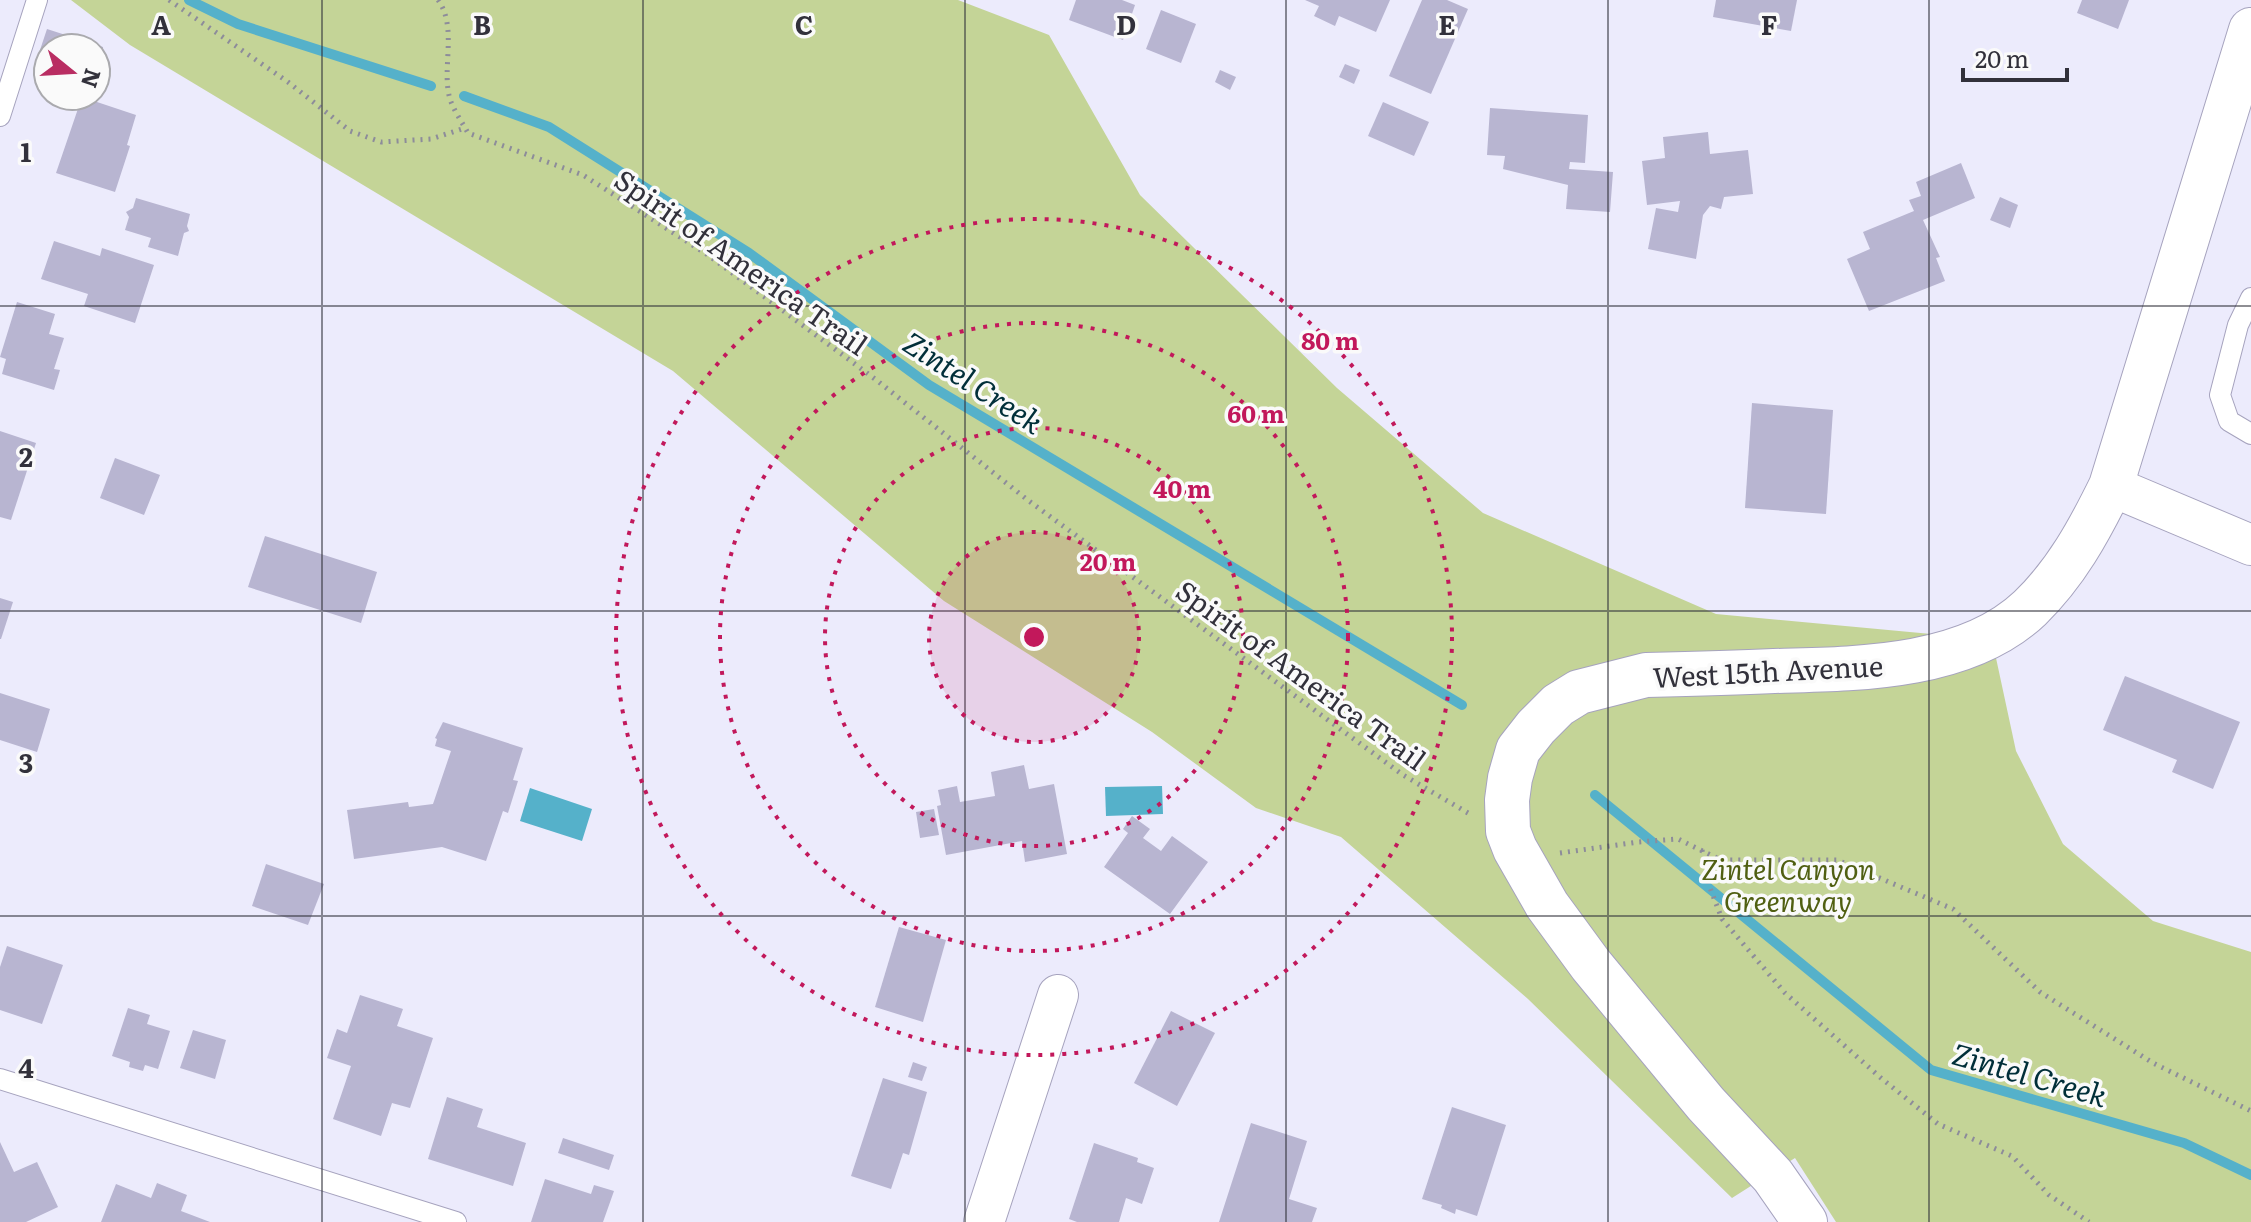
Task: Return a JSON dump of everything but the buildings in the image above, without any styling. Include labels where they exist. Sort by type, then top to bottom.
[{"type":"street","name":"West 15th Avenue","points":[[1805,1222],[1773,1176],[1706,1104],[1591,965],[1547,905],[1508,831],[1507,800],[1518,750],[1558,705],[1579,692],[1646,675],[1893,665],[1963,647],[1995,633],[2028,610],[2059,577],[2088,534],[2111,486],[2251,30]]},
{"type":"street","points":[[2111,486],[2251,545]]},
{"type":"street","points":[[984,1222],[1058,995]]},
{"type":"lane","points":[[0,116],[37,0]]},
{"type":"lane","points":[[2251,298],[2238,325],[2220,395],[2229,421],[2251,434]]},
{"type":"lane","points":[[0,1079],[456,1222]]},
{"type":"path","points":[[169,0],[288,82],[350,131],[381,142],[431,139],[465,128],[450,99],[447,78],[450,50],[443,6],[438,0]]},
{"type":"path","name":"Spirit of America Trail","points":[[465,128],[468,133],[583,175],[708,255],[875,379],[1029,501],[1403,775],[1513,841],[1551,854],[1678,839],[1721,860],[1837,860],[1953,909],[2040,992],[2153,1063],[2251,1111]]},
{"type":"path","points":[[1702,850],[1710,888],[1722,919],[1785,993],[1938,1124],[2012,1156],[2049,1195],[2089,1222]]},
{"type":"green space","name":"Zintel Canyon Greenway","points":[[71,0],[958,0],[1049,35],[1140,195],[1337,388],[1483,513],[1716,614],[1942,635],[1996,658],[2016,751],[2063,844],[2153,921],[2251,952],[2251,1222],[1836,1222],[1795,1158],[1732,1198],[1528,999],[1341,837],[1256,808],[1152,732],[944,601],[673,371],[130,45]]},
{"type":"water","points":[[1162,786],[1163,814],[1106,816],[1105,787]]},
{"type":"water","points":[[530,788],[592,809],[582,841],[520,821]]},
{"type":"waterway","name":"Zintel Creek","points":[[189,0],[238,24],[431,86]]},
{"type":"waterway","name":"Zintel Creek","points":[[464,96],[549,127],[749,253],[929,385],[1462,705]]},
{"type":"waterway","name":"Zintel Creek","points":[[1595,795],[1931,1070],[2184,1143],[2251,1175]]}]
